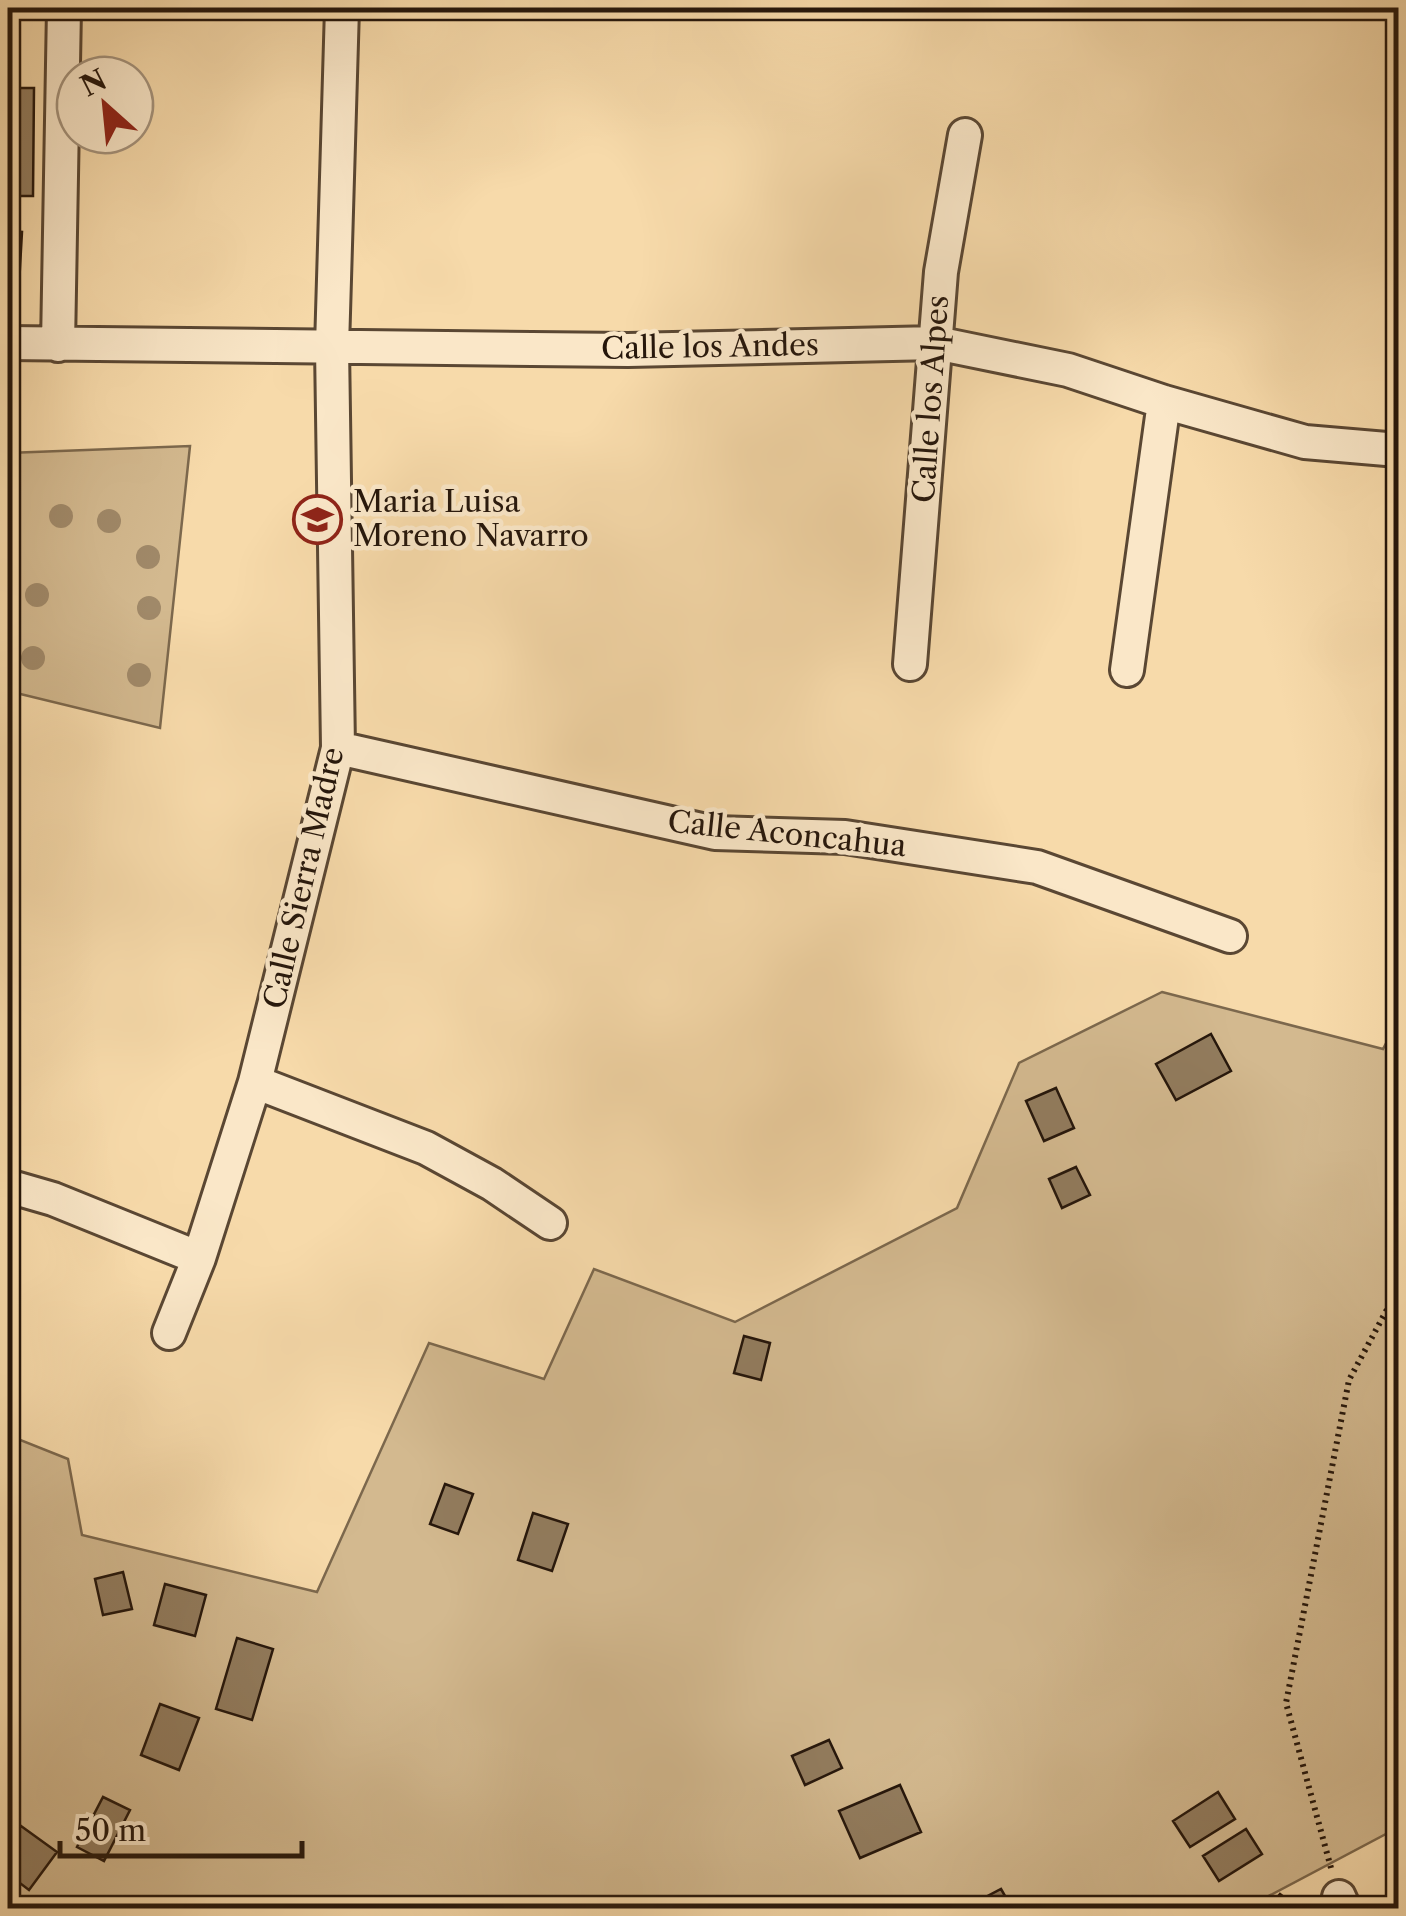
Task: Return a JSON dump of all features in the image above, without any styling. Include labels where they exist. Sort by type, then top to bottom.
[{"type":"street","points":[[58,345],[64,8]]},
{"type":"street","name":"Calle Sierra Madre","points":[[169,1334],[199,1258],[255,1082],[338,748],[332,347],[342,8]]},
{"type":"street","name":"Calle los Alpes","points":[[910,664],[941,272],[965,135]]},
{"type":"street","name":"Calle los Andes","points":[[8,343],[628,350],[936,343],[1068,370],[1305,442],[1398,450]]},
{"type":"street","points":[[1127,670],[1164,402]]},
{"type":"street","name":"Calle Aconcahua","points":[[338,748],[715,833],[845,838],[1037,867],[1230,936]]},
{"type":"street","points":[[255,1082],[426,1148],[550,1222]]},
{"type":"street","points":[[8,1186],[53,1199],[199,1258]]},
{"type":"path","points":[[1341,1903],[1286,1703],[1350,1380],[1398,1288]]},
{"type":"shaded area","points":[[190,446],[160,728],[8,691],[8,453]]},
{"type":"shaded area","points":[[1162,992],[1383,1049],[1398,1020],[1398,1834],[1386,1834],[1246,1908],[8,1908],[8,1435],[68,1459],[82,1535],[317,1592],[429,1343],[544,1379],[594,1269],[735,1322],[957,1208],[1019,1063]]},
{"type":"building","points":[[8,88],[34,88],[33,196],[8,196]]},
{"type":"building","points":[[8,231],[22,232],[19,285],[8,284]]},
{"type":"building","points":[[1211,1034],[1231,1071],[1176,1100],[1156,1064]]},
{"type":"building","points":[[1056,1088],[1074,1128],[1044,1141],[1026,1101]]},
{"type":"building","points":[[1076,1167],[1090,1195],[1062,1208],[1049,1179]]},
{"type":"building","points":[[744,1336],[770,1343],[761,1380],[734,1373]]},
{"type":"building","points":[[445,1484],[473,1494],[458,1534],[430,1524]]},
{"type":"building","points":[[533,1513],[568,1524],[552,1571],[518,1560]]},
{"type":"building","points":[[123,1572],[132,1609],[103,1615],[95,1579]]},
{"type":"building","points":[[165,1584],[206,1595],[195,1636],[154,1625]]},
{"type":"building","points":[[237,1638],[273,1649],[252,1720],[216,1709]]},
{"type":"building","points":[[160,1704],[199,1718],[179,1770],[141,1755]]},
{"type":"building","points":[[829,1740],[842,1768],[805,1785],[792,1756]]},
{"type":"building","points":[[900,1785],[921,1832],[860,1858],[839,1811]]},
{"type":"building","points":[[1218,1792],[1235,1819],[1190,1847],[1173,1821]]},
{"type":"building","points":[[103,1797],[130,1810],[104,1861],[77,1847]]},
{"type":"building","points":[[21,1826],[57,1852],[29,1890],[8,1874],[8,1844]]},
{"type":"building","points":[[1246,1829],[1262,1854],[1219,1881],[1203,1856]]},
{"type":"building","points":[[1001,1889],[1012,1908],[985,1908],[980,1900]]},
{"type":"building","points":[[1280,1894],[1298,1908],[1268,1908]]},
{"type":"place","name":"Maria Luisa Moreno Navarro","points":[[318,519]]}]
